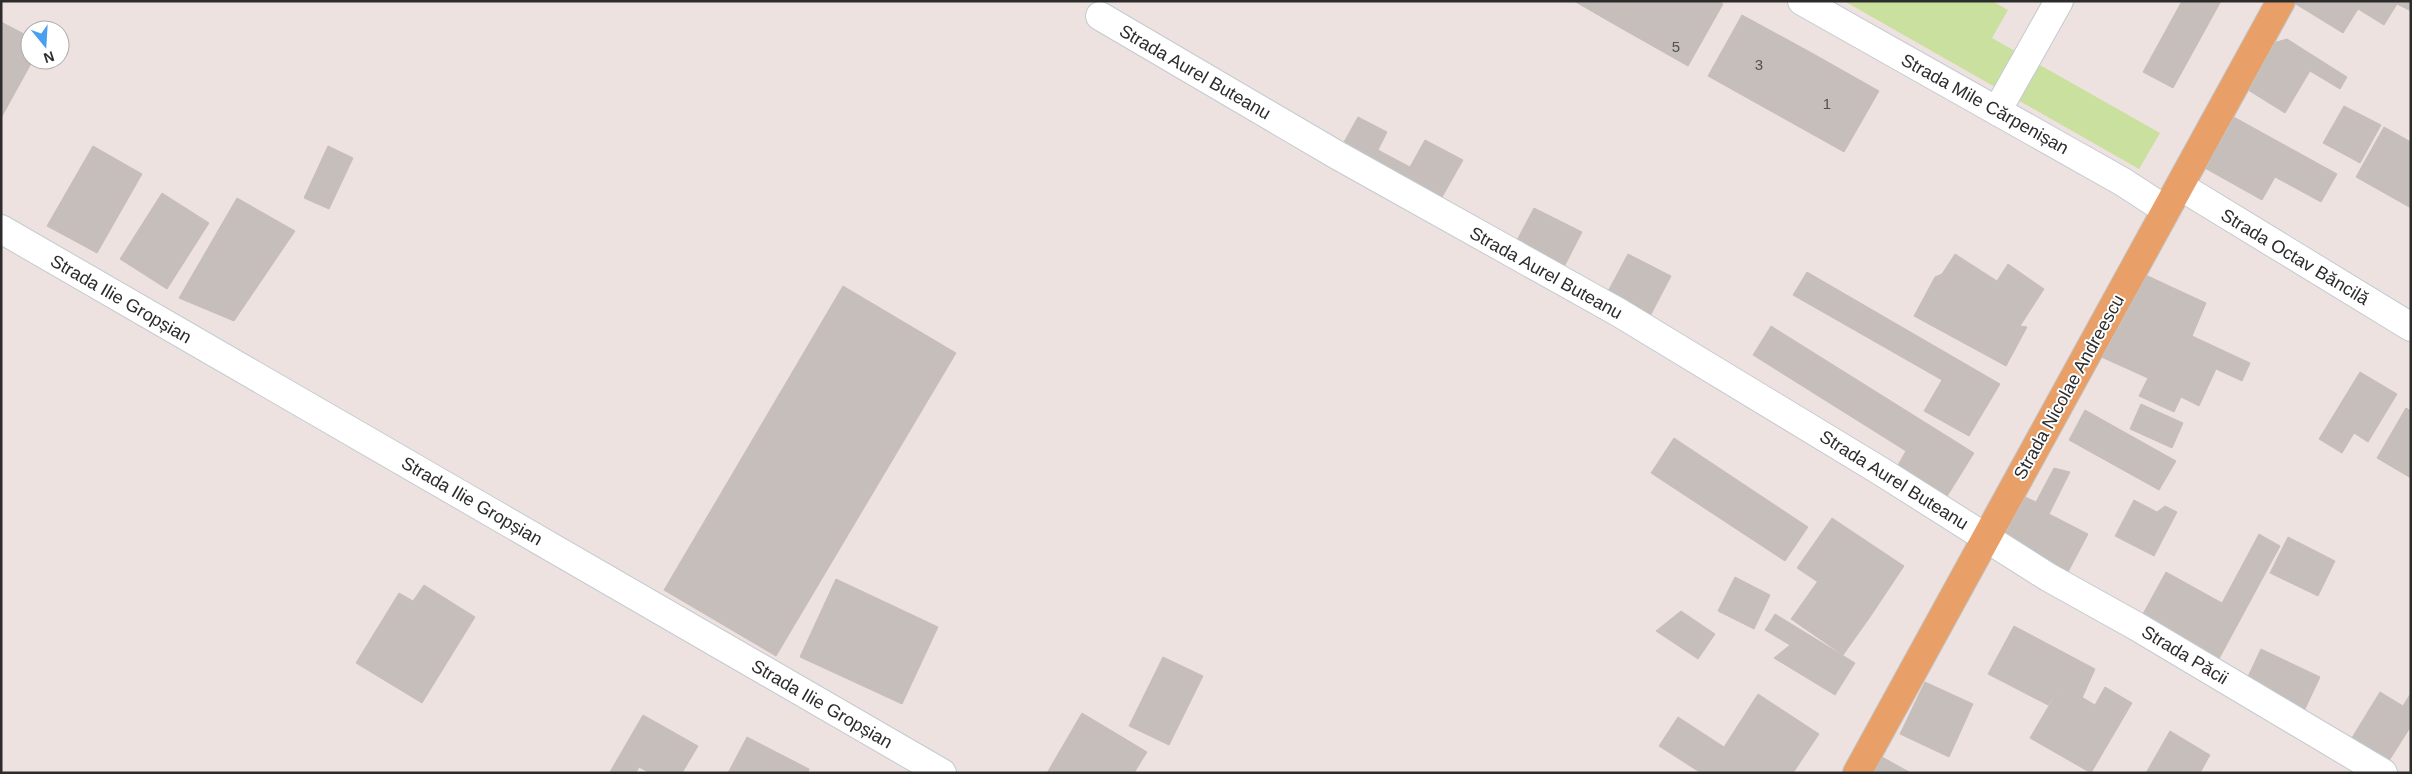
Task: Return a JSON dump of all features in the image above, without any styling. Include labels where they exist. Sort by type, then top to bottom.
[{"type":"main road","name":"Strada Nicolae Andreescu","points":[[1857,773],[2281,1]]},
{"type":"street","name":"Strada Mile Cărpenișan","points":[[1802,1],[2123,182],[2166,210]]},
{"type":"street","points":[[1997,110],[2059,1]]},
{"type":"street","name":"Strada Aurel Buteanu","points":[[1100,16],[1338,155],[1618,312],[1987,538]]},
{"type":"street","name":"Strada Octav Băncilă","points":[[2180,186],[2411,327]]},
{"type":"street","name":"Strada Ilie Gropșian","points":[[1,229],[942,773]]},
{"type":"street","name":"Strada Păcii","points":[[1987,538],[2048,577],[2136,626],[2383,773]]},
{"type":"green space","points":[[1844,1],[1992,1],[2008,10],[1992,38],[2160,133],[2139,169]]},
{"type":"building","points":[[1574,1],[1634,1],[1619,27]]},
{"type":"building","points":[[1634,1],[1718,1],[1723,4],[1688,66],[1619,27]]},
{"type":"building","points":[[2182,1],[2221,1],[2173,88],[2143,72]]},
{"type":"building","points":[[2295,1],[2392,1],[2397,4],[2384,25],[2358,9],[2343,33],[2294,3]]},
{"type":"building","points":[[2392,1],[2411,1],[2411,11],[2397,4]]},
{"type":"building","points":[[1742,15],[1810,52],[1776,114],[1708,76]]},
{"type":"building","points":[[1,22],[20,32],[20,70],[27,70],[1,118]]},
{"type":"building","points":[[2287,39],[2347,77],[2340,89],[2310,71],[2285,113],[2245,88],[2273,43]]},
{"type":"building","points":[[1810,52],[1879,91],[1844,152],[1776,114]]},
{"type":"building","points":[[2344,106],[2381,125],[2360,163],[2323,143]]},
{"type":"building","points":[[2232,116],[2337,174],[2321,202],[2275,177],[2262,200],[2203,167]]},
{"type":"building","points":[[1358,117],[1387,132],[1378,150],[1410,167],[1425,140],[1463,160],[1437,206],[1339,151]]},
{"type":"building","points":[[2384,127],[2411,142],[2411,208],[2356,177]]},
{"type":"building","points":[[93,146],[142,174],[97,253],[47,226]]},
{"type":"building","points":[[328,146],[353,158],[329,209],[304,198]]},
{"type":"building","points":[[162,193],[209,223],[167,289],[120,259]]},
{"type":"building","points":[[237,198],[295,231],[234,321],[179,298]]},
{"type":"building","points":[[1534,208],[1582,232],[1564,267],[1516,242]]},
{"type":"building","points":[[1628,254],[1671,276],[1648,320],[1605,297]]},
{"type":"building","points":[[1955,254],[1997,281],[2008,264],[2044,289],[2020,326],[1942,274]]},
{"type":"building","points":[[2137,271],[2206,303],[2192,336],[2250,363],[2242,381],[2216,369],[2199,406],[2181,397],[2174,412],[2139,396],[2148,378],[2099,356]]},
{"type":"building","points":[[1807,272],[2000,384],[1969,436],[1924,411],[1942,380],[1793,295]]},
{"type":"building","points":[[1942,274],[2020,326],[2027,327],[2006,366],[1914,316],[1935,277]]},
{"type":"building","points":[[843,286],[956,353],[776,656],[664,590]]},
{"type":"building","points":[[1771,326],[1974,453],[1946,498],[1897,467],[1906,451],[1753,355]]},
{"type":"building","points":[[2360,372],[2397,394],[2368,442],[2354,433],[2342,453],[2319,439]]},
{"type":"building","points":[[2141,404],[2183,423],[2172,448],[2130,429]]},
{"type":"building","points":[[2406,408],[2411,411],[2411,478],[2377,458]]},
{"type":"building","points":[[2085,410],[2176,461],[2159,490],[2069,440]]},
{"type":"building","points":[[1674,438],[1808,527],[1785,561],[1651,473]]},
{"type":"building","points":[[2054,468],[2070,472],[2049,514],[2088,534],[2068,572],[2003,538],[2023,496],[2036,502]]},
{"type":"building","points":[[2134,500],[2157,512],[2165,506],[2177,512],[2154,556],[2115,536]]},
{"type":"building","points":[[1832,518],[1904,566],[1870,617],[1797,568]]},
{"type":"building","points":[[2259,534],[2280,546],[2214,668],[2138,623],[2166,572],[2222,603]]},
{"type":"building","points":[[2288,537],[2335,561],[2318,596],[2270,573]]},
{"type":"building","points":[[1735,577],[1770,595],[1754,629],[1718,611]]},
{"type":"building","points":[[836,579],[938,627],[902,704],[800,657]]},
{"type":"building","points":[[1818,581],[1870,617],[1843,655],[1791,619]]},
{"type":"building","points":[[424,585],[475,617],[422,703],[356,663],[399,593],[413,601]]},
{"type":"building","points":[[1681,611],[1715,634],[1698,659],[1656,631]]},
{"type":"building","points":[[1775,614],[1855,663],[1835,695],[1774,658],[1790,645],[1765,630]]},
{"type":"building","points":[[2014,626],[2095,669],[2082,698],[2061,685],[2048,705],[1988,674]]},
{"type":"building","points":[[2261,649],[2320,677],[2304,711],[2245,683]]},
{"type":"building","points":[[1163,657],[1203,676],[1169,745],[1129,726]]},
{"type":"building","points":[[1925,682],[1973,704],[1949,757],[1900,734]]},
{"type":"building","points":[[2061,685],[2095,705],[2105,687],[2132,703],[2091,773],[2030,738]]},
{"type":"building","points":[[2380,692],[2403,706],[2411,693],[2411,726],[2387,764],[2350,741]]},
{"type":"building","points":[[1758,694],[1819,734],[1793,773],[1701,773],[1659,746],[1678,717],[1724,747]]},
{"type":"building","points":[[1082,713],[1147,752],[1134,773],[1047,773]]},
{"type":"building","points":[[643,715],[698,746],[682,773],[650,773],[639,767],[636,773],[610,772]]},
{"type":"building","points":[[2170,731],[2210,755],[2200,773],[2146,773]]},
{"type":"building","points":[[747,737],[809,769],[808,773],[728,773]]},
{"type":"building","points":[[1882,757],[1911,773],[1873,773]]}]
